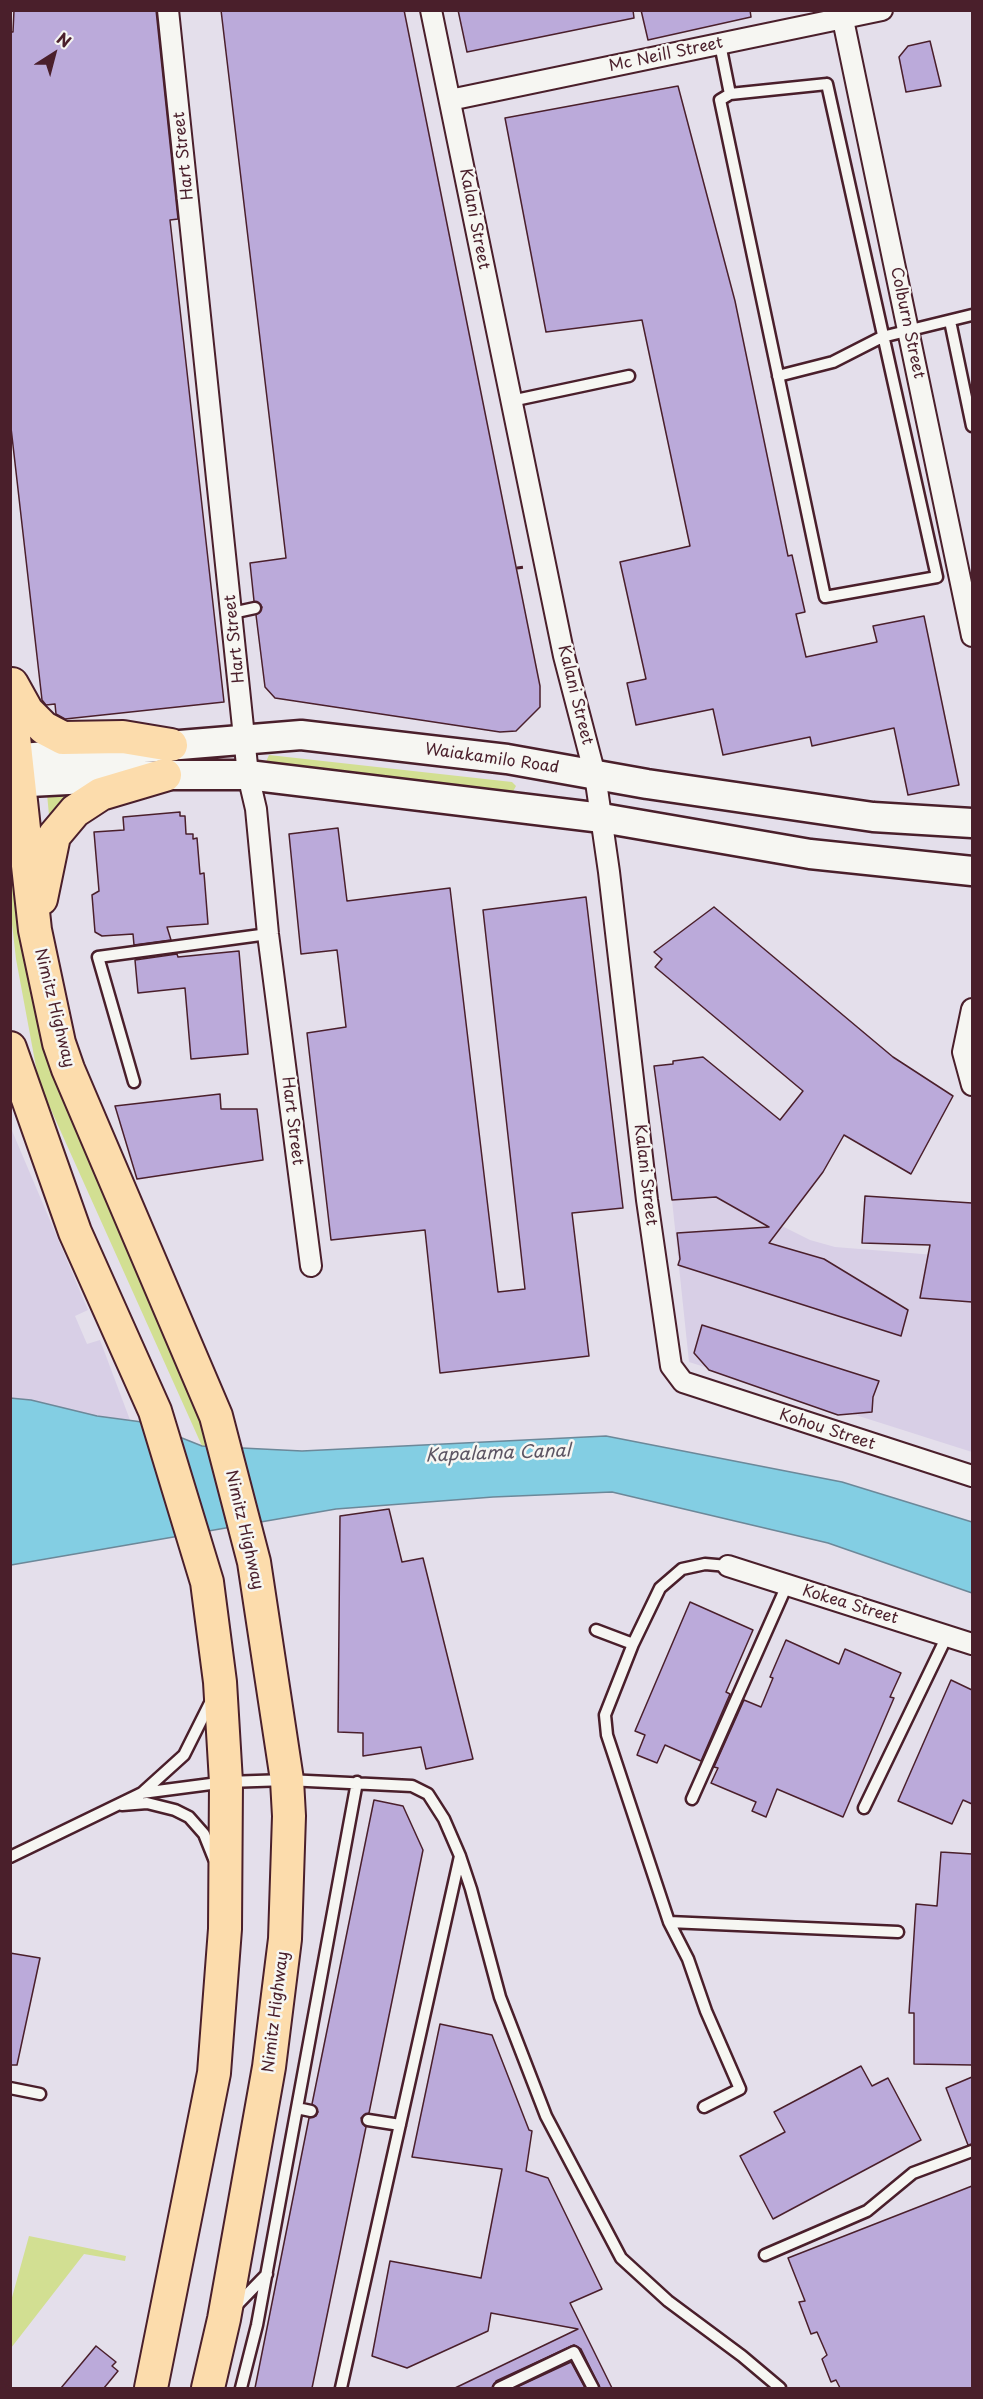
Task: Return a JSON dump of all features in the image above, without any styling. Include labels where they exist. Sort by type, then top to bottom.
[{"type":"main road","points":[[10,681],[27,711],[44,728],[63,738],[123,737],[168,760]]},
{"type":"main road","name":"Nimitz Highway","points":[[10,700],[14,771],[35,930],[59,1043],[216,1416],[254,1562],[287,1780],[285,1939],[269,2067],[224,2319],[208,2388]]},
{"type":"main road","name":"Waiakamilo Road","points":[[14,771],[168,760],[245,739],[301,735],[507,759],[595,776],[873,817],[972,823]]},
{"type":"main road","name":"Waiakamilo Road","points":[[168,760],[248,775],[602,818],[810,854],[972,871]]},
{"type":"main road","points":[[35,930],[54,836],[75,811],[101,794],[168,760]]},
{"type":"main road","points":[[10,1048],[75,1232],[155,1411],[207,1582],[220,1683],[226,1782],[225,1929],[214,2073],[151,2388]]},
{"type":"street","name":"Hart Street","points":[[168,10],[248,775],[256,809],[268,934],[311,1266]]},
{"type":"street","name":"Kalani Street","points":[[431,10],[564,656],[595,776],[602,818],[647,1200],[671,1366],[683,1382]]},
{"type":"street","name":"Mc Neill Street","points":[[450,100],[720,44],[842,14],[882,10]]},
{"type":"street","name":"Colburn Street","points":[[842,14],[972,636]]},
{"type":"street","points":[[972,1009],[963,1052],[972,1085]]},
{"type":"street","name":"Kohou Street","points":[[683,1382],[972,1476]]},
{"type":"street","name":"Kokea Street","points":[[728,1566],[972,1644]]},
{"type":"lane","points":[[720,44],[730,94]]},
{"type":"lane","points":[[828,84],[882,337],[937,577],[825,597],[720,100],[730,94],[828,84]]},
{"type":"lane","points":[[778,376],[833,362],[882,337],[972,315]]},
{"type":"lane","points":[[950,321],[972,426]]},
{"type":"lane","points":[[511,401],[629,376]]},
{"type":"lane","points":[[928,544],[950,537]]},
{"type":"lane","points":[[232,613],[255,608]]},
{"type":"lane","points":[[134,1082],[98,957],[268,934]]},
{"type":"lane","points":[[704,2107],[740,2089],[706,2011],[688,1959],[669,1922],[607,1735],[605,1715],[633,1644],[660,1588],[682,1569],[705,1564],[728,1566]]},
{"type":"lane","points":[[692,1798],[787,1585]]},
{"type":"lane","points":[[596,1630],[633,1644]]},
{"type":"lane","points":[[864,1808],[947,1636]]},
{"type":"lane","points":[[142,1793],[184,1755],[220,1683]]},
{"type":"lane","points":[[10,1857],[112,1805],[142,1793],[226,1782],[287,1780],[412,1786],[428,1794],[444,1819],[460,1856],[471,1888],[500,1997],[546,2116],[621,2258],[668,2301],[742,2355],[780,2388]]},
{"type":"lane","points":[[241,2388],[267,2274],[357,1782]]},
{"type":"lane","points":[[112,1805],[147,1803],[175,1810],[189,1817],[204,1834],[219,1871],[225,1929]]},
{"type":"lane","points":[[341,2388],[460,1856]]},
{"type":"lane","points":[[669,1922],[898,1932]]},
{"type":"lane","points":[[10,2088],[40,2094]]},
{"type":"lane","points":[[297,2108],[311,2111]]},
{"type":"lane","points":[[368,2120],[399,2125]]},
{"type":"lane","points":[[765,2255],[867,2211],[913,2173],[972,2151]]},
{"type":"lane","points":[[224,2319],[267,2274]]},
{"type":"lane","points":[[500,2388],[574,2352],[592,2388]]},
{"type":"path","points":[[517,568],[526,567]]},
{"type":"shaded area","points":[[10,1126],[88,1310],[75,1316],[87,1344],[100,1340],[130,1420],[97,1416],[31,1400],[11,1398]]},
{"type":"shaded area","points":[[716,1197],[777,1232],[782,1226],[810,1240],[835,1247],[972,1258],[972,1452],[689,1362],[672,1200]]},
{"type":"green space","points":[[269,755],[512,782],[516,786],[511,795],[265,764]]},
{"type":"green space","points":[[90,789],[51,836],[47,794]]},
{"type":"green space","points":[[10,822],[26,953],[226,1447],[202,1446],[39,1083],[16,959],[11,915]]},
{"type":"green space","points":[[29,2236],[126,2256],[125,2261],[84,2254],[11,2348],[11,2301]]},
{"type":"water","name":"Kapalama Canal","points":[[10,1398],[31,1400],[97,1416],[142,1422],[202,1446],[302,1451],[606,1436],[842,1482],[972,1522],[972,1593],[828,1543],[612,1492],[493,1497],[336,1509],[11,1565]]},
{"type":"building","points":[[14,10],[156,10],[178,219],[170,220],[224,702],[65,719],[56,714],[55,704],[46,705],[42,700],[10,419],[10,32],[13,32]]},
{"type":"building","points":[[221,10],[404,10],[540,686],[540,707],[516,731],[500,732],[275,698],[265,687],[256,615],[262,607],[254,601],[250,563],[286,558]]},
{"type":"building","points":[[458,10],[633,10],[634,18],[467,52]]},
{"type":"building","points":[[641,10],[750,10],[751,17],[648,40]]},
{"type":"building","points":[[930,41],[941,86],[906,92],[899,57],[908,46]]},
{"type":"building","points":[[678,86],[735,301],[788,556],[792,555],[805,612],[796,614],[806,657],[877,642],[873,626],[924,616],[959,785],[908,795],[894,728],[812,746],[810,737],[723,755],[713,709],[636,725],[627,683],[646,679],[620,562],[690,546],[642,320],[546,332],[505,118]]},
{"type":"building","points":[[180,812],[180,816],[185,816],[186,834],[193,834],[193,839],[197,838],[200,874],[204,873],[208,924],[167,927],[171,940],[134,945],[133,934],[102,936],[95,932],[92,895],[99,891],[94,832],[124,830],[123,817]]},
{"type":"building","points":[[338,828],[347,901],[450,888],[498,1292],[525,1289],[483,910],[586,897],[623,1208],[572,1213],[589,1356],[440,1373],[425,1230],[331,1240],[307,1033],[346,1027],[337,950],[301,954],[289,834]]},
{"type":"building","points":[[714,907],[893,1057],[953,1096],[911,1174],[844,1135],[823,1172],[769,1243],[824,1259],[908,1310],[901,1336],[678,1265],[680,1259],[677,1233],[769,1227],[716,1197],[672,1200],[654,1066],[703,1057],[780,1120],[803,1091],[655,967],[662,959],[654,952]]},
{"type":"building","points":[[239,951],[248,1054],[191,1059],[185,988],[138,993],[135,960],[177,954],[178,957]]},
{"type":"building","points":[[220,1094],[221,1109],[257,1109],[263,1160],[137,1179],[115,1106]]},
{"type":"building","points":[[865,1196],[972,1203],[972,1302],[920,1298],[930,1245],[862,1243]]},
{"type":"building","points":[[702,1325],[879,1381],[873,1397],[872,1412],[838,1415],[709,1370],[694,1353]]},
{"type":"building","points":[[389,1509],[402,1562],[423,1558],[473,1759],[426,1769],[421,1747],[363,1756],[363,1733],[338,1732],[340,1516]]},
{"type":"building","points":[[690,1602],[753,1630],[726,1692],[730,1694],[701,1761],[665,1745],[657,1763],[637,1755],[645,1735],[635,1731]]},
{"type":"building","points":[[786,1640],[839,1664],[845,1649],[901,1673],[890,1697],[894,1698],[843,1817],[777,1789],[766,1817],[752,1811],[756,1802],[711,1783],[718,1768],[714,1767],[744,1700],[761,1707],[773,1678],[770,1677]]},
{"type":"building","points":[[951,1680],[972,1690],[972,1804],[963,1800],[952,1824],[898,1801]]},
{"type":"building","points":[[374,1800],[403,1806],[423,1850],[369,2113],[361,2118],[366,2127],[312,2388],[255,2388],[309,2118],[316,2116],[318,2112],[312,2104]]},
{"type":"building","points":[[941,1852],[972,1854],[972,2065],[914,2064],[914,2013],[909,2013],[916,1904],[937,1906]]},
{"type":"building","points":[[10,1953],[40,1958],[17,2065],[10,2065]]},
{"type":"building","points":[[440,2024],[492,2035],[529,2130],[532,2131],[526,2171],[548,2178],[602,2289],[570,2303],[612,2388],[600,2388],[581,2349],[574,2345],[496,2381],[492,2388],[455,2388],[578,2329],[491,2313],[488,2331],[407,2368],[372,2356],[390,2261],[481,2278],[502,2169],[412,2157]]},
{"type":"building","points":[[861,2066],[872,2086],[888,2078],[921,2140],[773,2219],[740,2156],[785,2132],[774,2112]]},
{"type":"building","points":[[972,2077],[972,2144],[968,2145],[946,2088]]},
{"type":"building","points":[[972,2186],[972,2388],[840,2388],[836,2380],[831,2382],[822,2359],[827,2355],[817,2332],[811,2334],[799,2302],[805,2301],[788,2258]]},
{"type":"building","points":[[96,2346],[116,2362],[112,2366],[118,2371],[104,2388],[61,2388]]},
{"type":"building","points":[[571,2362],[585,2388],[515,2388]]}]
